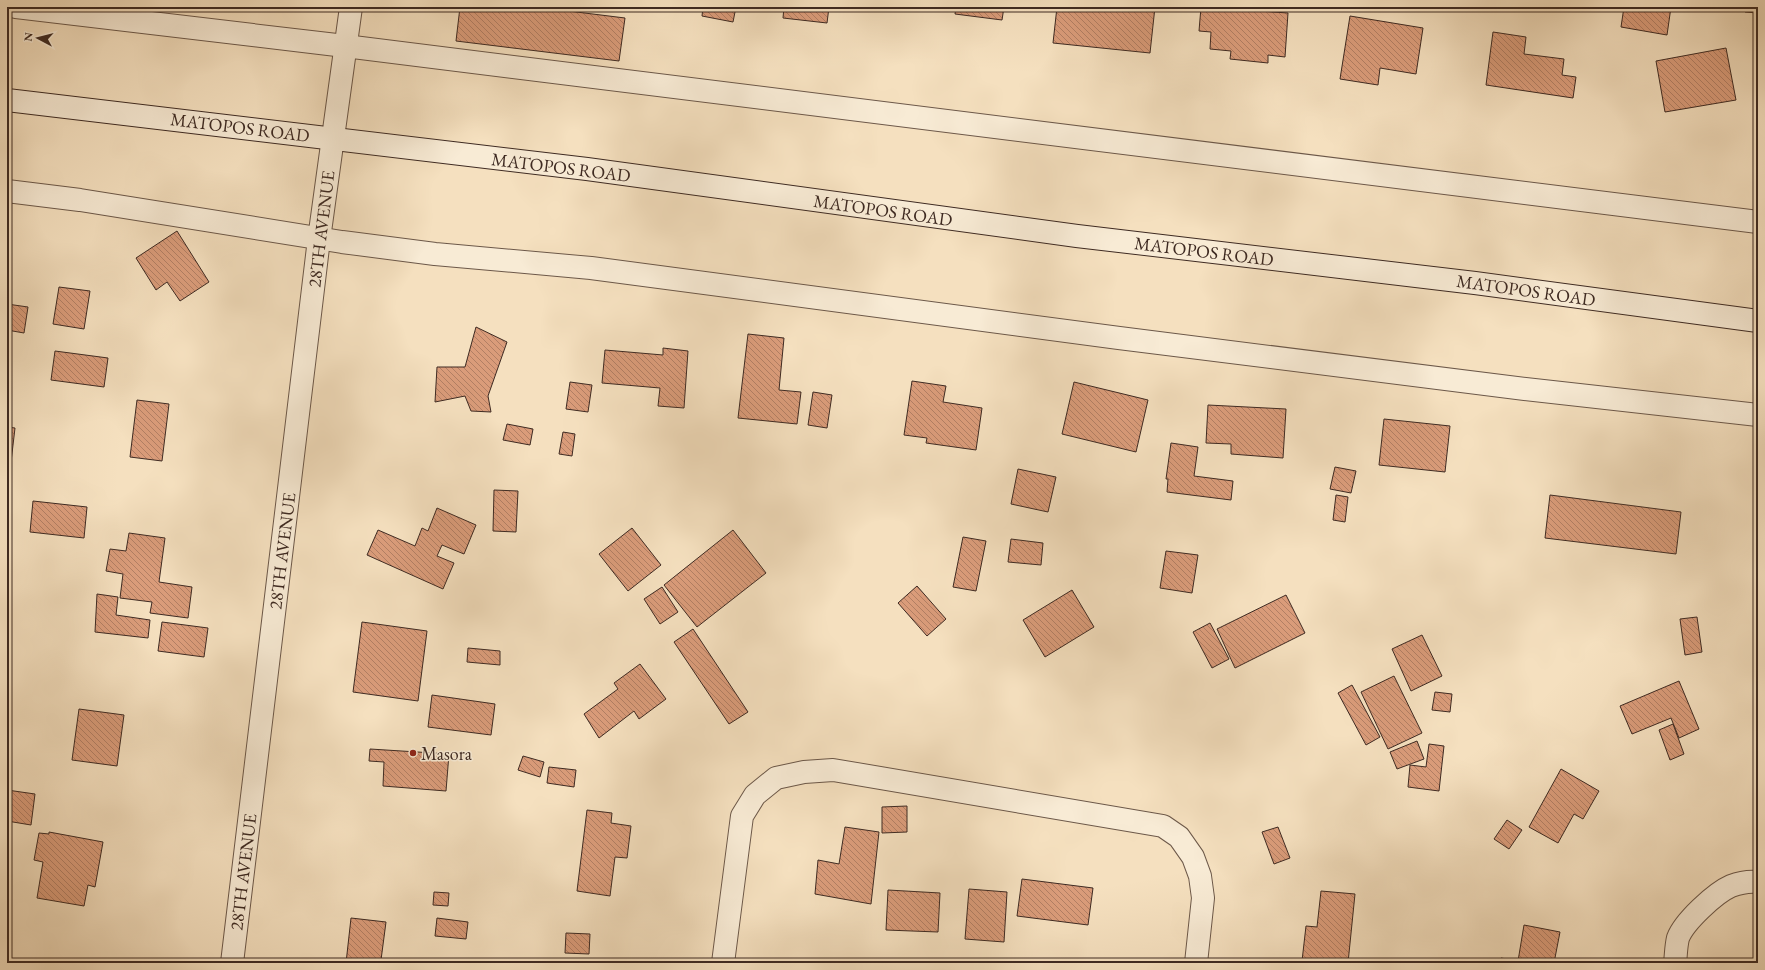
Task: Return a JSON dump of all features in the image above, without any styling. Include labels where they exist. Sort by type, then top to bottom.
[{"type":"street","points":[[16,7],[345,46],[1758,222]]},
{"type":"street","name":"28TH AVENUE","points":[[232,963],[320,238],[351,7]]},
{"type":"street","name":"MATOPOS ROAD","points":[[7,100],[587,170],[1077,236],[1475,283],[1758,321]]},
{"type":"street","points":[[7,192],[80,200],[320,238],[435,254],[591,268],[1119,338],[1525,389],[1758,415]]},
{"type":"street","points":[[723,963],[742,816],[755,794],[776,778],[804,772],[833,770],[1163,826],[1179,837],[1193,858],[1200,876],[1202,898],[1196,963]]},
{"type":"street","points":[[1675,963],[1679,938],[1691,919],[1708,902],[1730,886],[1751,881],[1758,882]]},
{"type":"building","points":[[460,7],[536,7],[625,18],[619,61],[456,41]]},
{"type":"building","points":[[703,7],[736,7],[733,22],[702,16]]},
{"type":"building","points":[[784,7],[829,7],[827,23],[783,18]]},
{"type":"building","points":[[956,7],[1004,7],[1002,20],[955,14]]},
{"type":"building","points":[[1057,7],[1155,7],[1150,53],[1053,43]]},
{"type":"building","points":[[1201,7],[1288,13],[1285,57],[1268,55],[1268,63],[1230,59],[1231,51],[1210,49],[1211,32],[1199,31]]},
{"type":"building","points":[[1624,7],[1671,7],[1667,35],[1621,27]]},
{"type":"building","points":[[1746,7],[1758,7],[1758,13],[1745,12]]},
{"type":"building","points":[[1350,16],[1423,28],[1416,74],[1380,68],[1378,85],[1340,79]]},
{"type":"building","points":[[1493,32],[1526,37],[1524,54],[1564,59],[1562,75],[1576,77],[1573,98],[1486,85]]},
{"type":"building","points":[[1726,48],[1736,100],[1665,112],[1656,61]]},
{"type":"building","points":[[177,231],[209,282],[180,301],[167,282],[156,290],[136,258]]},
{"type":"building","points":[[59,287],[90,291],[84,329],[53,324]]},
{"type":"building","points":[[7,304],[28,307],[24,333],[7,330]]},
{"type":"building","points":[[476,327],[507,342],[488,396],[491,412],[471,411],[465,396],[435,402],[437,367],[465,367]]},
{"type":"building","points":[[748,334],[784,338],[779,390],[801,392],[797,424],[738,418]]},
{"type":"building","points":[[663,348],[688,351],[684,408],[658,406],[660,388],[602,383],[605,350],[663,355]]},
{"type":"building","points":[[55,351],[108,358],[104,387],[51,380]]},
{"type":"building","points":[[912,381],[946,386],[943,402],[982,408],[976,450],[926,443],[927,438],[904,435]]},
{"type":"building","points":[[570,382],[592,385],[588,412],[566,409]]},
{"type":"building","points":[[1074,382],[1148,400],[1136,452],[1062,434]]},
{"type":"building","points":[[813,392],[832,395],[827,428],[808,425]]},
{"type":"building","points":[[137,400],[169,404],[162,461],[130,457]]},
{"type":"building","points":[[1208,405],[1286,409],[1283,458],[1231,454],[1231,444],[1206,443]]},
{"type":"building","points":[[1384,419],[1450,426],[1445,472],[1379,465]]},
{"type":"building","points":[[507,424],[533,429],[530,445],[503,440]]},
{"type":"building","points":[[7,427],[15,428],[9,479],[7,479]]},
{"type":"building","points":[[563,432],[575,434],[572,456],[559,454]]},
{"type":"building","points":[[1171,443],[1198,447],[1194,476],[1233,481],[1231,500],[1167,492],[1168,479],[1166,479]]},
{"type":"building","points":[[1335,467],[1356,471],[1351,493],[1330,489]]},
{"type":"building","points":[[1018,469],[1056,477],[1048,512],[1011,504]]},
{"type":"building","points":[[494,490],[518,491],[516,532],[493,531]]},
{"type":"building","points":[[1336,495],[1348,497],[1345,522],[1333,520]]},
{"type":"building","points":[[1550,495],[1681,512],[1676,554],[1545,538]]},
{"type":"building","points":[[33,501],[87,507],[84,538],[30,532]]},
{"type":"building","points":[[437,508],[476,525],[464,554],[442,545],[437,556],[454,563],[443,589],[367,555],[378,530],[415,546],[422,528],[428,531]]},
{"type":"building","points":[[632,528],[661,565],[628,591],[599,554]]},
{"type":"building","points":[[733,530],[766,573],[697,627],[664,585]]},
{"type":"building","points":[[129,533],[165,538],[159,582],[192,587],[188,618],[150,613],[152,602],[120,598],[123,574],[106,571],[110,549],[126,551]]},
{"type":"building","points":[[963,537],[986,541],[976,591],[953,587]]},
{"type":"building","points":[[1011,539],[1043,543],[1041,565],[1008,562]]},
{"type":"building","points":[[1166,551],[1198,555],[1192,593],[1160,588]]},
{"type":"building","points":[[917,586],[946,619],[927,636],[898,603]]},
{"type":"building","points":[[662,587],[678,612],[660,624],[644,599]]},
{"type":"building","points":[[1072,590],[1094,627],[1045,657],[1023,620]]},
{"type":"building","points":[[97,594],[118,597],[116,615],[150,620],[148,638],[95,632]]},
{"type":"building","points":[[1286,595],[1305,633],[1235,668],[1217,629]]},
{"type":"building","points":[[1697,617],[1702,652],[1685,655],[1680,619]]},
{"type":"building","points":[[162,622],[208,628],[204,657],[158,651]]},
{"type":"building","points":[[362,622],[427,631],[418,701],[353,692]]},
{"type":"building","points":[[1210,623],[1229,659],[1212,668],[1193,632]]},
{"type":"building","points":[[693,629],[748,712],[729,724],[674,642]]},
{"type":"building","points":[[1422,635],[1442,676],[1411,691],[1392,649]]},
{"type":"building","points":[[468,648],[500,651],[500,665],[467,662]]},
{"type":"building","points":[[640,664],[666,699],[639,719],[634,711],[599,738],[584,714],[618,689],[614,683]]},
{"type":"building","points":[[1394,676],[1422,733],[1388,749],[1361,692]]},
{"type":"building","points":[[1679,681],[1699,729],[1679,738],[1671,718],[1632,734],[1620,706]]},
{"type":"building","points":[[1352,685],[1380,737],[1366,745],[1338,693]]},
{"type":"building","points":[[1435,692],[1452,694],[1450,712],[1432,710]]},
{"type":"building","points":[[432,695],[495,704],[491,735],[428,727]]},
{"type":"building","points":[[79,709],[124,715],[117,766],[72,760]]},
{"type":"building","points":[[1673,724],[1684,754],[1670,760],[1659,730]]},
{"type":"building","points":[[1417,741],[1424,759],[1397,769],[1390,752]]},
{"type":"building","points":[[1429,744],[1444,746],[1439,791],[1408,787],[1410,765],[1426,767]]},
{"type":"building","points":[[370,749],[449,754],[446,791],[383,786],[384,762],[369,761]]},
{"type":"building","points":[[523,756],[544,762],[540,777],[518,770]]},
{"type":"building","points":[[549,767],[576,770],[574,787],[547,783]]},
{"type":"building","points":[[1561,769],[1599,791],[1583,819],[1574,814],[1558,843],[1529,827]]},
{"type":"building","points":[[7,790],[35,794],[31,825],[7,821]]},
{"type":"building","points":[[907,806],[907,832],[882,833],[882,807]]},
{"type":"building","points":[[587,810],[612,813],[611,823],[631,826],[627,858],[615,857],[610,896],[577,891]]},
{"type":"building","points":[[1507,820],[1522,830],[1509,849],[1494,839]]},
{"type":"building","points":[[845,827],[879,832],[871,904],[815,894],[818,860],[839,864]]},
{"type":"building","points":[[1278,827],[1290,858],[1274,864],[1262,832]]},
{"type":"building","points":[[49,832],[103,842],[95,887],[88,885],[84,906],[37,898],[43,862],[34,860],[39,833],[49,834]]},
{"type":"building","points":[[1022,879],[1093,888],[1088,925],[1017,916]]},
{"type":"building","points":[[969,889],[1007,892],[1004,942],[965,939]]},
{"type":"building","points":[[888,890],[940,893],[938,932],[886,930]]},
{"type":"building","points":[[1321,891],[1355,894],[1348,963],[1302,961],[1306,926],[1317,927]]},
{"type":"building","points":[[434,892],[449,893],[448,906],[433,905]]},
{"type":"building","points":[[351,918],[386,922],[381,960],[397,961],[397,963],[346,963]]},
{"type":"building","points":[[437,918],[468,922],[466,939],[435,936]]},
{"type":"building","points":[[1524,925],[1560,932],[1554,963],[1501,963],[1501,958],[1518,961]]},
{"type":"building","points":[[566,933],[590,934],[589,954],[565,953]]},
{"type":"place","name":"Masora","points":[[413,753]]}]
